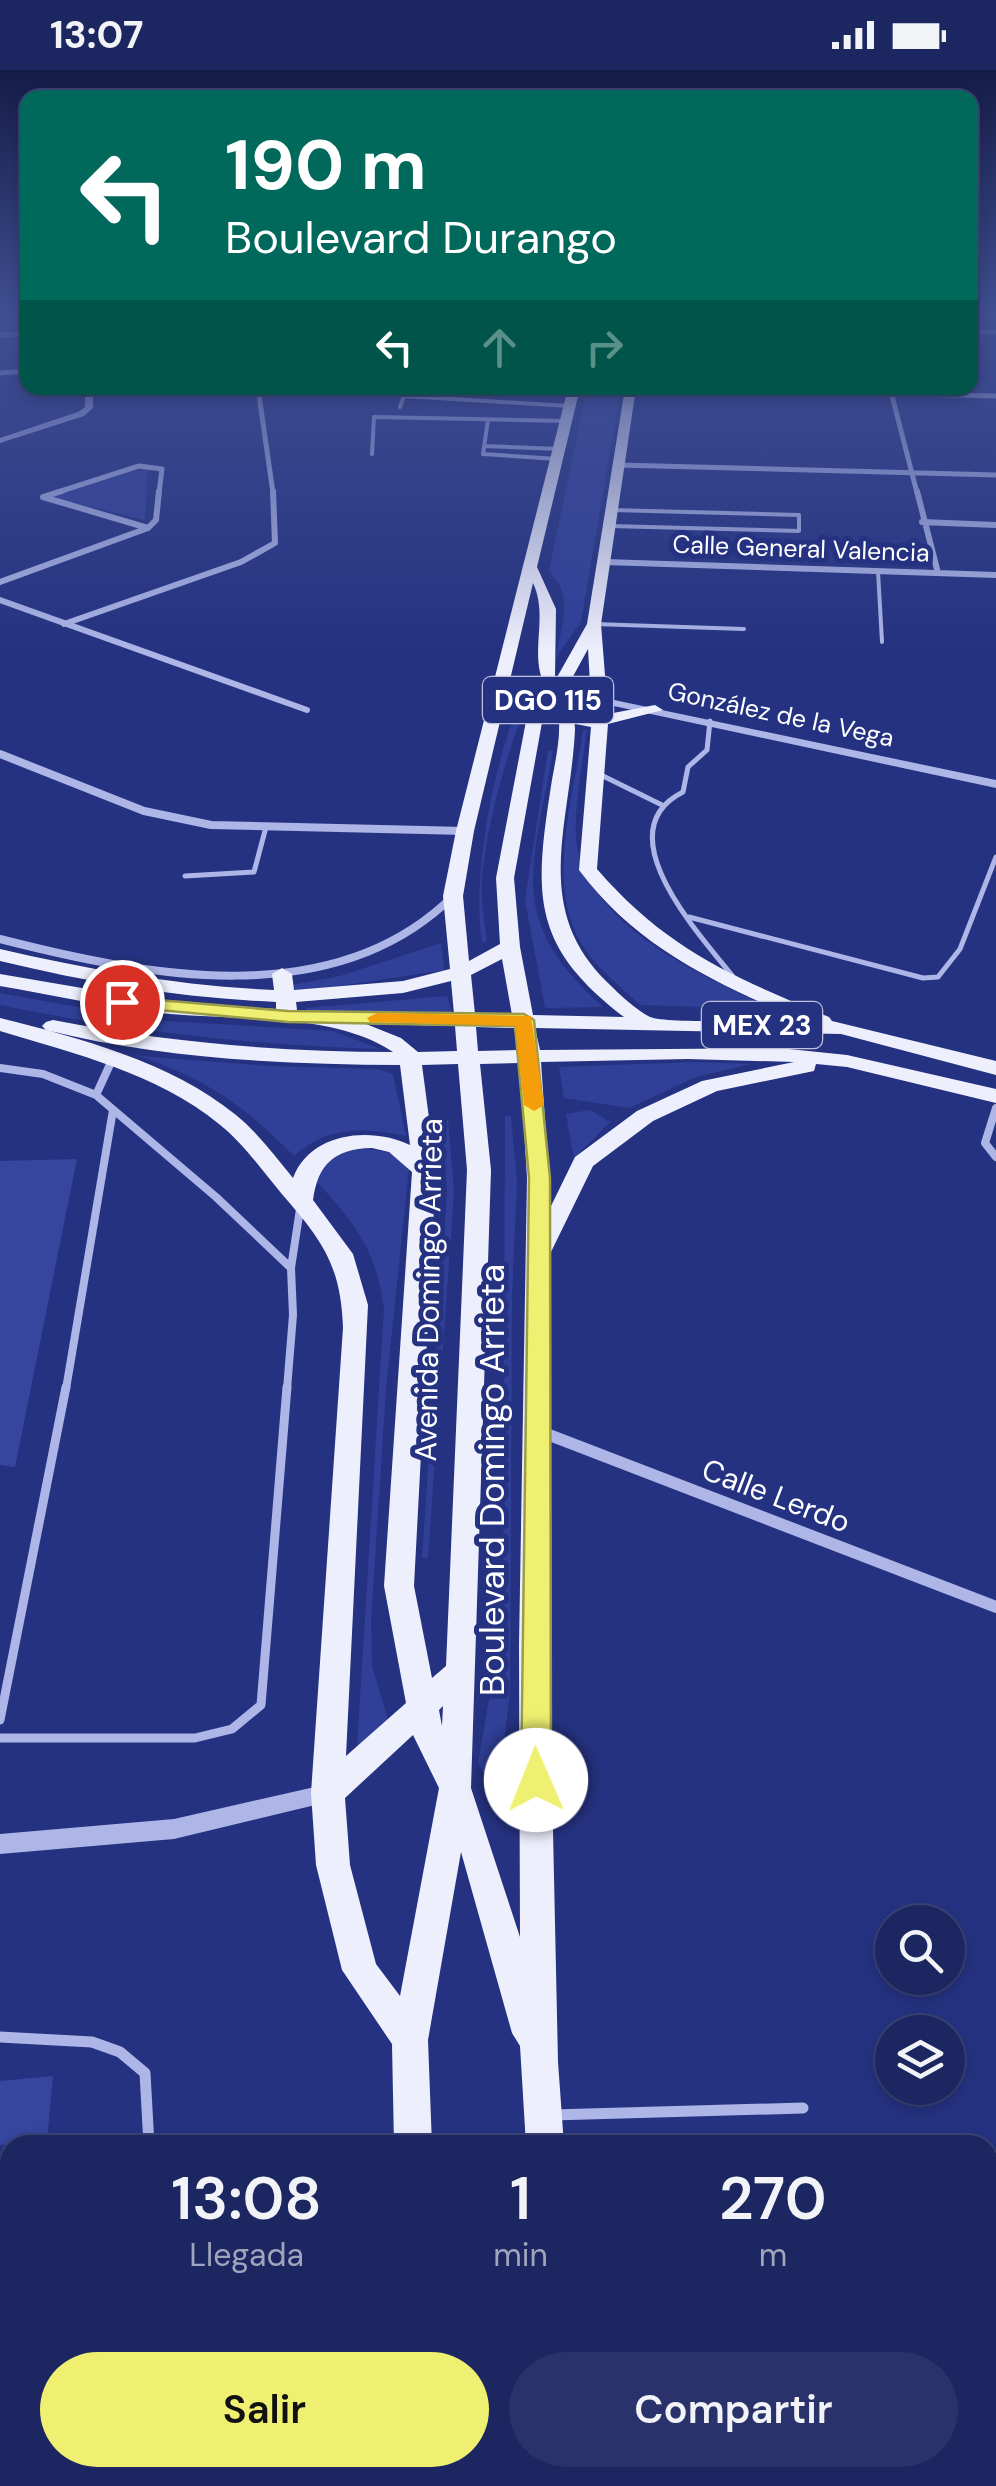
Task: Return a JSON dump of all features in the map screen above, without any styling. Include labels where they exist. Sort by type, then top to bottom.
[{"type":"main road","name":"Avenida Domingo Arrieta","points":[[413,2135],[410,2040],[455,1788],[479,1170],[453,896],[465,831],[564,427]]},
{"type":"main road","name":"DGO 115","points":[[530,1056],[510,947],[505,878],[534,716],[557,692],[594,624],[625,427]]},
{"type":"main road","points":[[531,569],[550,602],[545,667],[566,706],[548,868],[550,914],[567,954],[598,988],[644,1022],[717,1052]]},
{"type":"main road","points":[[594,624],[600,720],[588,870],[632,920],[740,986],[841,1028]]},
{"type":"main road","points":[[528,746],[600,720],[655,710]]},
{"type":"main road","points":[[0,955],[155,986],[285,995],[404,987],[458,974],[510,947]]},
{"type":"main road","name":"MEX 23","points":[[0,980],[158,1007],[285,995],[466,1020],[841,1028],[996,1068]]},
{"type":"main road","points":[[285,995],[393,1042],[408,1057],[416,1082],[424,1170],[399,1586],[427,1730],[455,1788],[539,2062]]},
{"type":"main road","name":"MEX 23","points":[[0,1013],[73,1031],[256,1055],[469,1057],[717,1052],[847,1061],[996,1096]]},
{"type":"main road","points":[[0,1024],[112,1060],[180,1088],[228,1119],[340,1247],[352,1270],[356,1296],[328,1793],[333,1865],[360,1970],[410,2040]]},
{"type":"main road","name":"Boulevard Domingo Arrieta","points":[[530,1056],[539,1178],[534,1645],[539,2062],[544,2130]]},
{"type":"main road","points":[[538,1260],[583,1162],[645,1116],[710,1086],[847,1061]]},
{"type":"main road","points":[[302,1202],[306,1173],[313,1162],[338,1146],[362,1142],[393,1146],[408,1153],[424,1170]]},
{"type":"main road","points":[[328,1793],[462,1672]]},
{"type":"street","points":[[0,441],[48,427]]},
{"type":"street","points":[[64,624],[241,562],[274,543],[274,498],[264,427]]},
{"type":"street","points":[[899,427],[938,573]]},
{"type":"street","points":[[619,465],[996,475]]},
{"type":"street","points":[[0,582],[148,528],[156,520],[162,469],[138,466],[43,497],[148,528]]},
{"type":"street","points":[[922,522],[996,524]]},
{"type":"street","name":"Calle General Valencia","points":[[605,562],[996,575]]},
{"type":"street","points":[[0,600],[308,710]]},
{"type":"street","name":"González de la Vega","points":[[557,692],[996,784]]},
{"type":"street","points":[[0,754],[144,810],[211,825],[465,831]]},
{"type":"street","points":[[0,940],[158,974],[220,978],[285,995],[358,956],[400,940],[421,927],[453,896]]},
{"type":"street","name":"Calle Lerdo","points":[[538,1430],[996,1607]]},
{"type":"street","points":[[0,1844],[174,1829],[328,1793]]},
{"type":"lane","points":[[372,454],[373,427]]},
{"type":"lane","points":[[487,427],[485,455],[559,454]]},
{"type":"lane","points":[[484,446],[559,454]]},
{"type":"lane","points":[[799,515],[799,531],[611,518],[799,515]]},
{"type":"lane","points":[[878,571],[882,642]]},
{"type":"lane","points":[[594,624],[744,629]]},
{"type":"lane","points":[[710,721],[707,750],[690,762],[682,777],[683,792],[662,805],[651,834],[656,870],[740,986]]},
{"type":"lane","points":[[594,772],[662,805]]},
{"type":"lane","points":[[185,876],[249,876],[256,868],[266,827]]},
{"type":"lane","points":[[689,917],[924,978],[938,977],[960,950],[996,857]]},
{"type":"lane","points":[[96,1095],[112,1060]]},
{"type":"lane","points":[[0,1068],[43,1074],[96,1095],[216,1197],[291,1268]]},
{"type":"lane","points":[[996,1108],[984,1142],[996,1157]]},
{"type":"lane","points":[[0,1720],[55,1454],[113,1110]]},
{"type":"lane","points":[[0,1738],[209,1736],[223,1734],[248,1721],[261,1705],[293,1315],[291,1268],[302,1202]]},
{"type":"lane","points":[[0,2037],[92,2042],[120,2052],[146,2074],[149,2135]]},
{"type":"lane","points":[[544,2130],[804,2108]]},
{"type":"shaded area","points":[[579,427],[614,427],[581,622],[556,657],[564,601],[549,571]]},
{"type":"shaded area","points":[[148,468],[145,520],[47,497]]},
{"type":"shaded area","points":[[526,688],[532,696],[506,764],[486,849],[482,894],[487,941],[482,943],[480,883],[488,813],[504,745]]},
{"type":"shaded area","points":[[587,729],[576,838],[584,869],[600,897],[624,922],[682,964],[773,1009],[640,1005],[590,956],[575,931],[564,876],[568,817],[583,731]]},
{"type":"shaded area","points":[[548,751],[553,751],[534,860],[533,889],[538,917],[550,945],[571,975],[603,1007],[545,1008],[525,900]]},
{"type":"shaded area","points":[[441,943],[444,970],[293,993],[292,985],[340,976]]},
{"type":"shaded area","points":[[0,993],[150,1020],[333,1031],[380,1049],[284,1044],[142,1029],[0,1005]]},
{"type":"shaded area","points":[[447,996],[452,1013],[307,1013],[306,1008]]},
{"type":"shaded area","points":[[139,1056],[378,1069],[393,1074],[406,1136],[347,1131],[319,1139],[294,1156],[258,1122],[205,1084]]},
{"type":"shaded area","points":[[751,1064],[696,1077],[629,1108],[564,1098],[559,1067]]},
{"type":"shaded area","points":[[590,1110],[610,1122],[574,1158],[566,1114]]},
{"type":"shaded area","points":[[505,1116],[511,1116],[517,1182],[512,1295],[510,1690],[498,1798],[478,1763],[503,1592]]},
{"type":"shaded area","points":[[441,1119],[448,1119],[454,1192],[428,1558],[422,1558],[447,1191]]},
{"type":"shaded area","points":[[367,1149],[391,1154],[409,1168],[386,1389],[371,1621],[372,1666],[388,1720],[357,1747],[384,1309],[370,1254],[343,1211],[317,1182],[328,1160]]},
{"type":"building","points":[[77,1159],[15,1467],[0,1465],[0,1161]]},
{"type":"building","points":[[53,2076],[48,2135],[0,2135],[0,2081]]},
{"type":"slow traffic","points":[[377,1018],[524,1020],[534,1105]]},
{"type":"route","points":[[122,1002],[288,1017],[524,1020],[539,1178],[536,1780]]}]
